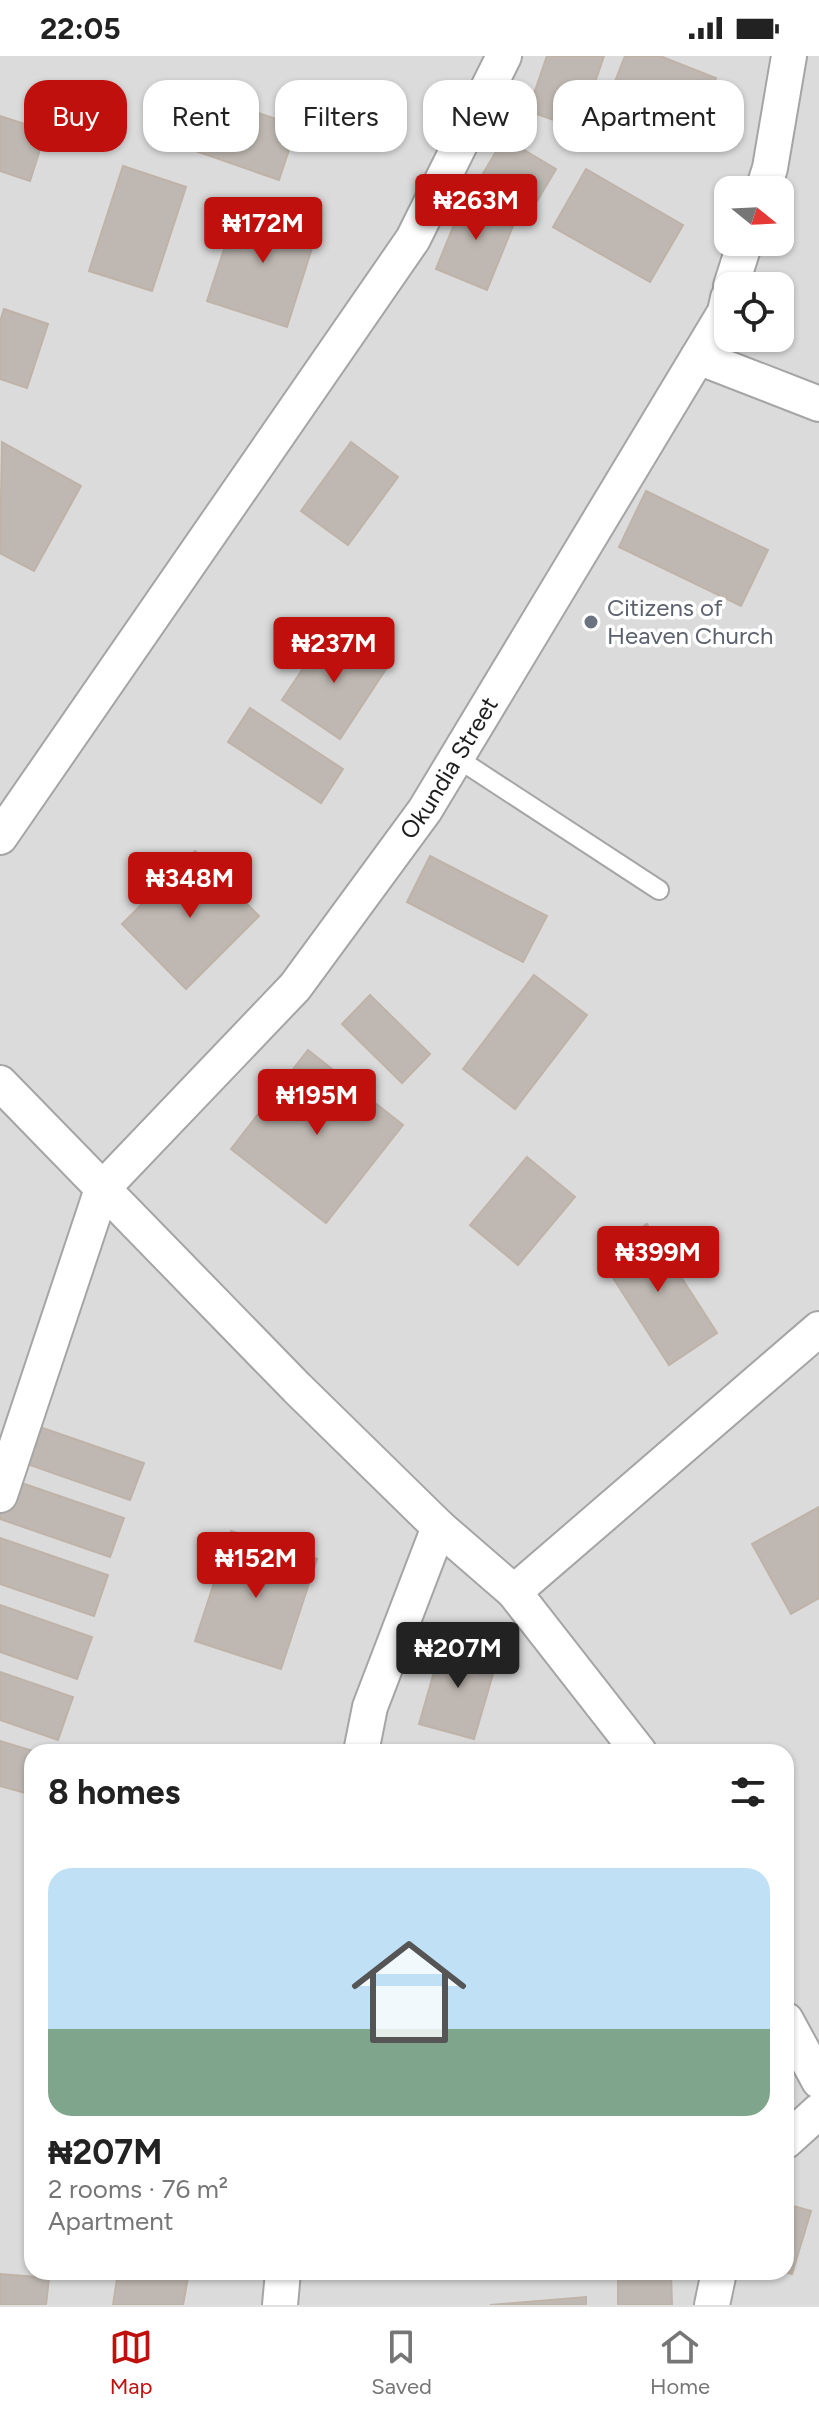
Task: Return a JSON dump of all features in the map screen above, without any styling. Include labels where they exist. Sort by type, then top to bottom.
[{"type":"street","points":[[0,837],[413,239],[504,56]]},
{"type":"street","points":[[767,176],[789,56]]},
{"type":"street","name":"Okundia Street","points":[[102,1189],[295,987],[425,810],[714,330]]},
{"type":"street","points":[[698,357],[819,404]]},
{"type":"street","points":[[0,1083],[286,1377],[439,1527],[514,1592],[633,1744]]},
{"type":"street","points":[[0,1495],[102,1189]]},
{"type":"street","points":[[514,1592],[819,1329]]},
{"type":"street","points":[[363,1744],[370,1707],[439,1527]]},
{"type":"street","points":[[794,2035],[819,2081]]},
{"type":"street","points":[[794,2134],[819,2111]]},
{"type":"street","points":[[280,2305],[282,2280]]},
{"type":"street","points":[[712,2305],[717,2280]]},
{"type":"lane","points":[[457,758],[659,890]]},
{"type":"shaded area","points":[[0,56],[819,56],[819,2305],[0,2305]]},
{"type":"building","points":[[547,56],[604,56],[596,80],[553,80],[553,120],[537,114],[537,85]]},
{"type":"building","points":[[625,56],[660,56],[716,78],[715,80],[616,80]]},
{"type":"building","points":[[259,113],[275,119],[275,152],[288,152],[279,180],[198,152],[259,152]]},
{"type":"building","points":[[0,116],[24,124],[24,152],[39,152],[30,181],[0,171]]},
{"type":"building","points":[[496,152],[527,152],[556,169],[533,208],[481,177]]},
{"type":"building","points":[[123,166],[186,187],[152,291],[89,271]]},
{"type":"building","points":[[586,169],[683,225],[650,282],[553,227]]},
{"type":"building","points":[[466,195],[517,216],[487,290],[436,269]]},
{"type":"building","points":[[239,204],[318,229],[287,327],[207,301]]},
{"type":"building","points":[[4,309],[48,324],[27,388],[0,379],[0,322]]},
{"type":"building","points":[[2,442],[81,486],[34,571],[0,553]]},
{"type":"building","points":[[351,442],[398,477],[348,545],[301,511]]},
{"type":"building","points":[[646,491],[768,550],[741,606],[619,547]]},
{"type":"building","points":[[328,631],[386,669],[340,739],[282,700]]},
{"type":"building","points":[[250,708],[343,769],[321,803],[228,742]]},
{"type":"building","points":[[195,851],[259,916],[186,989],[122,924]]},
{"type":"building","points":[[430,856],[547,916],[523,962],[407,902]]},
{"type":"building","points":[[534,975],[587,1015],[515,1109],[463,1069]]},
{"type":"building","points":[[370,995],[430,1054],[402,1083],[342,1024]]},
{"type":"building","points":[[308,1050],[403,1125],[326,1223],[231,1149]]},
{"type":"building","points":[[527,1157],[575,1197],[518,1265],[470,1225]]},
{"type":"building","points":[[647,1224],[717,1333],[669,1365],[599,1256]]},
{"type":"building","points":[[37,1426],[144,1463],[130,1500],[24,1463]]},
{"type":"building","points":[[10,1479],[124,1518],[110,1557],[0,1519],[0,1509]]},
{"type":"building","points":[[819,1507],[819,1598],[791,1614],[752,1544]]},
{"type":"building","points":[[231,1531],[317,1559],[281,1669],[195,1641]]},
{"type":"building","points":[[0,1538],[108,1575],[94,1616],[0,1584]]},
{"type":"building","points":[[0,1605],[92,1637],[77,1679],[0,1652]]},
{"type":"building","points":[[443,1641],[498,1657],[474,1739],[419,1724]]},
{"type":"building","points":[[0,1672],[73,1697],[58,1740],[0,1720]]},
{"type":"building","points":[[0,1741],[24,1748],[24,1793],[0,1786]]},
{"type":"building","points":[[794,2206],[811,2211],[794,2267]]},
{"type":"building","points":[[0,2274],[24,2276],[24,2280],[49,2280],[46,2305],[0,2305]]},
{"type":"building","points":[[117,2280],[188,2280],[183,2305],[113,2305]]},
{"type":"building","points":[[618,2280],[671,2280],[672,2305],[618,2305]]},
{"type":"building","points":[[586,2297],[586,2305],[490,2305]]},
{"type":"place","name":"Citizens of Heaven Church","points":[[591,622]]}]
